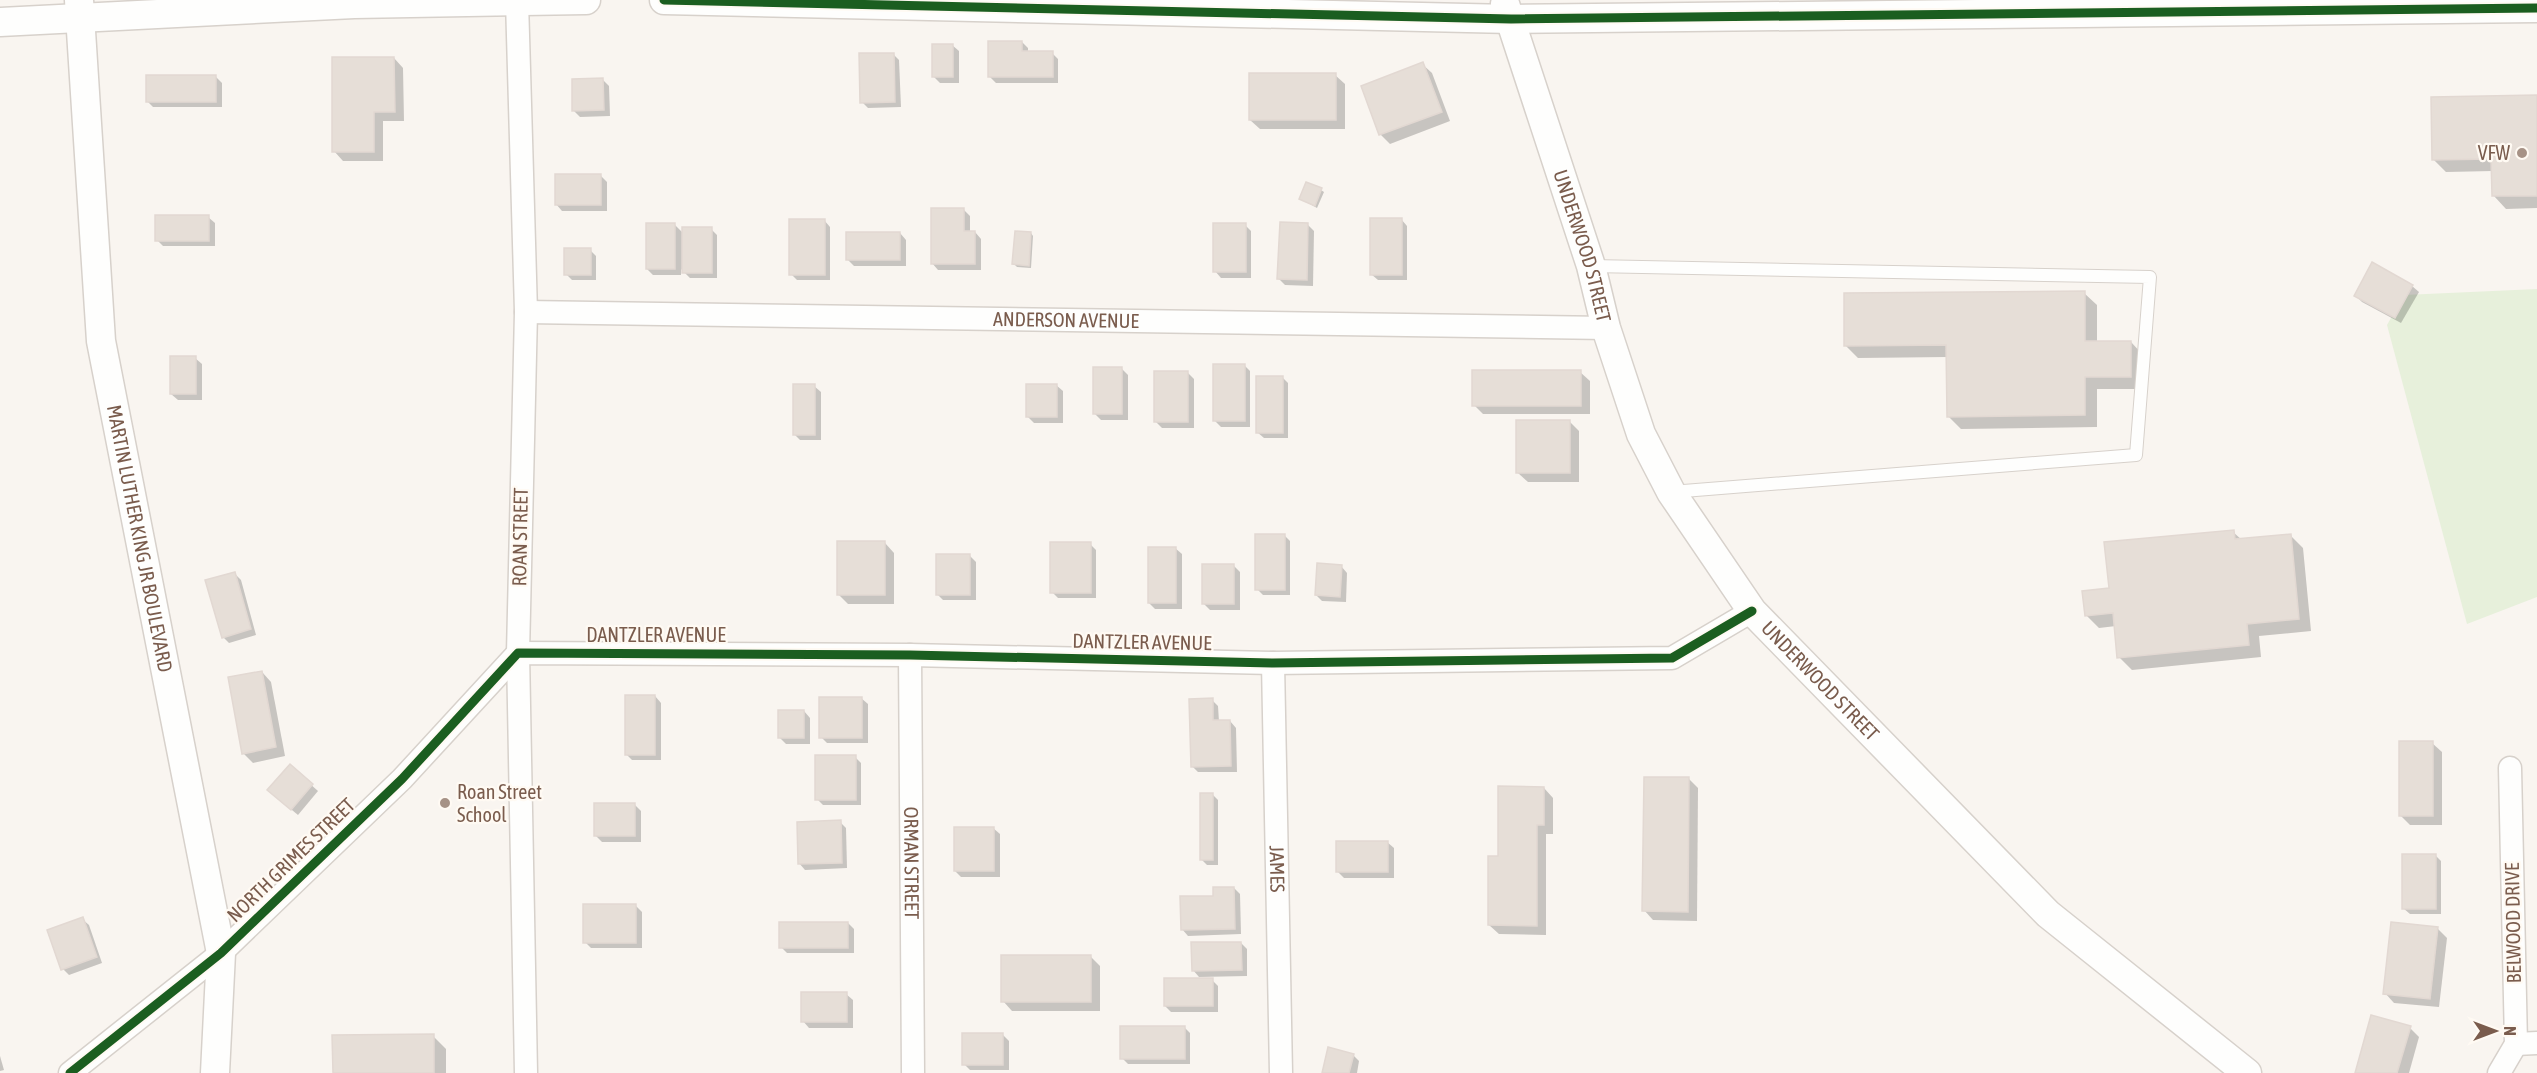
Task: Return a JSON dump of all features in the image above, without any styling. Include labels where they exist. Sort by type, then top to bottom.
[{"type":"street","points":[[0,22],[80,9],[354,2],[586,0]]},
{"type":"street","points":[[664,0],[1507,9],[2537,8]]},
{"type":"street","name":"ROAN STREET","points":[[517,1],[526,312],[518,653],[526,1073]]},
{"type":"street","name":"MARTIN LUTHER KING JR BOULEVARD","points":[[80,9],[101,340],[221,953],[215,1073]]},
{"type":"street","name":"UNDERWOOD STREET","points":[[1507,9],[1591,266],[1605,328],[1641,434],[1671,492],[1752,611],[2048,914],[2247,1073]]},
{"type":"street","name":"ANDERSON AVENUE","points":[[526,312],[1605,328]]},
{"type":"street","name":"DANTZLER AVENUE","points":[[518,653],[910,655],[1273,663],[1672,658],[1752,611]]},
{"type":"street","name":"NORTH GRIMES STREET","points":[[70,1073],[221,953],[402,779],[518,653]]},
{"type":"street","name":"ORMAN STREET","points":[[910,655],[914,1073]]},
{"type":"street","name":"JAMES","points":[[1273,663],[1281,1073]]},
{"type":"street","name":"BELWOOD DRIVE","points":[[2499,1073],[2526,1043],[2510,768]]},
{"type":"lane","points":[[1591,266],[2150,277],[2136,455],[1671,492]]},
{"type":"green space","points":[[2537,289],[2537,597],[2467,624],[2387,325],[2404,295]]},
{"type":"building","points":[[988,41],[1022,41],[1022,51],[1053,51],[1053,77],[988,77]]},
{"type":"building","points":[[932,44],[953,44],[953,77],[932,77]]},
{"type":"building","points":[[859,53],[894,53],[895,102],[860,103]]},
{"type":"building","points":[[332,57],[394,57],[395,112],[374,112],[374,152],[332,152]]},
{"type":"building","points":[[1423,62],[1442,112],[1379,135],[1361,86]]},
{"type":"building","points":[[1249,73],[1336,73],[1336,120],[1249,120]]},
{"type":"building","points":[[146,75],[216,75],[216,102],[146,102]]},
{"type":"building","points":[[603,78],[604,110],[572,111],[572,79]]},
{"type":"building","points":[[2537,95],[2537,196],[2492,196],[2491,159],[2432,160],[2431,97]]},
{"type":"building","points":[[555,174],[601,174],[601,205],[555,205]]},
{"type":"building","points":[[1306,182],[1322,188],[1315,206],[1299,199]]},
{"type":"building","points":[[931,208],[964,208],[964,231],[975,231],[975,264],[931,264]]},
{"type":"building","points":[[155,215],[209,215],[209,241],[155,241]]},
{"type":"building","points":[[1370,218],[1402,218],[1402,275],[1370,275]]},
{"type":"building","points":[[789,219],[825,219],[825,275],[789,275]]},
{"type":"building","points":[[1280,222],[1308,223],[1307,280],[1277,279]]},
{"type":"building","points":[[646,223],[675,223],[675,269],[646,269]]},
{"type":"building","points":[[1213,223],[1246,223],[1246,272],[1213,272]]},
{"type":"building","points":[[682,227],[712,227],[712,273],[682,273]]},
{"type":"building","points":[[1015,231],[1031,232],[1029,266],[1012,264]]},
{"type":"building","points":[[846,232],[900,232],[900,260],[846,260]]},
{"type":"building","points":[[564,248],[591,248],[591,275],[564,275]]},
{"type":"building","points":[[2372,262],[2413,285],[2395,318],[2354,296]]},
{"type":"building","points":[[2085,291],[2085,341],[2131,341],[2131,377],[2085,377],[2085,415],[1947,417],[1946,345],[1844,346],[1844,293]]},
{"type":"building","points":[[170,356],[196,356],[196,394],[170,394]]},
{"type":"building","points":[[1213,364],[1245,364],[1245,421],[1213,421]]},
{"type":"building","points":[[1093,367],[1122,367],[1122,414],[1093,414]]},
{"type":"building","points":[[1472,370],[1581,370],[1581,406],[1472,406]]},
{"type":"building","points":[[1154,371],[1188,371],[1188,422],[1154,422]]},
{"type":"building","points":[[1256,376],[1283,376],[1283,433],[1256,433]]},
{"type":"building","points":[[793,384],[815,384],[815,435],[793,435]]},
{"type":"building","points":[[1026,384],[1057,384],[1057,417],[1026,417]]},
{"type":"building","points":[[1516,420],[1570,420],[1570,473],[1516,473]]},
{"type":"building","points":[[2234,530],[2235,539],[2291,534],[2299,619],[2247,624],[2249,645],[2117,658],[2113,613],[2085,616],[2082,591],[2109,588],[2104,542]]},
{"type":"building","points":[[1255,534],[1285,534],[1285,590],[1255,590]]},
{"type":"building","points":[[837,541],[885,541],[885,595],[837,595]]},
{"type":"building","points":[[1050,542],[1091,542],[1091,593],[1050,593]]},
{"type":"building","points":[[1148,547],[1176,547],[1176,603],[1148,603]]},
{"type":"building","points":[[936,554],[970,554],[970,595],[936,595]]},
{"type":"building","points":[[1317,563],[1342,565],[1340,597],[1315,595]]},
{"type":"building","points":[[1202,564],[1234,564],[1234,604],[1202,604]]},
{"type":"building","points":[[235,572],[251,629],[222,638],[205,580]]},
{"type":"building","points":[[262,671],[276,747],[242,754],[228,677]]},
{"type":"building","points":[[625,695],[655,695],[655,755],[625,755]]},
{"type":"building","points":[[819,697],[862,697],[862,738],[819,738]]},
{"type":"building","points":[[1213,698],[1213,720],[1230,720],[1231,766],[1191,767],[1189,699]]},
{"type":"building","points":[[778,710],[804,710],[804,738],[778,738]]},
{"type":"building","points":[[2399,741],[2433,741],[2433,816],[2399,816]]},
{"type":"building","points":[[815,755],[856,755],[856,800],[815,800]]},
{"type":"building","points":[[290,764],[313,784],[291,810],[267,790]]},
{"type":"building","points":[[1644,777],[1689,777],[1688,912],[1642,911]]},
{"type":"building","points":[[1498,786],[1544,787],[1544,825],[1537,825],[1537,926],[1488,925],[1488,856],[1498,856]]},
{"type":"building","points":[[1200,793],[1213,793],[1213,860],[1200,860]]},
{"type":"building","points":[[594,803],[635,803],[635,836],[594,836]]},
{"type":"building","points":[[841,820],[842,863],[798,864],[797,822]]},
{"type":"building","points":[[954,827],[994,827],[994,871],[954,871]]},
{"type":"building","points":[[1336,841],[1388,841],[1388,872],[1336,872]]},
{"type":"building","points":[[2402,854],[2436,854],[2436,909],[2402,909]]},
{"type":"building","points":[[1213,887],[1234,887],[1235,929],[1181,930],[1180,896],[1213,896]]},
{"type":"building","points":[[583,904],[636,904],[636,943],[583,943]]},
{"type":"building","points":[[83,917],[97,957],[61,970],[47,930]]},
{"type":"building","points":[[779,922],[848,922],[848,948],[779,948]]},
{"type":"building","points":[[2391,922],[2438,927],[2430,999],[2383,994]]},
{"type":"building","points":[[1191,942],[1241,942],[1242,970],[1192,971]]},
{"type":"building","points":[[1001,955],[1091,955],[1091,1002],[1001,1002]]},
{"type":"building","points":[[1164,978],[1213,978],[1213,1006],[1164,1006]]},
{"type":"building","points":[[801,992],[847,992],[847,1022],[801,1022]]},
{"type":"building","points":[[2371,1015],[2411,1026],[2397,1073],[2355,1073]]},
{"type":"building","points":[[1120,1026],[1185,1026],[1185,1059],[1120,1059]]},
{"type":"building","points":[[962,1033],[1003,1033],[1003,1065],[962,1065]]},
{"type":"building","points":[[434,1034],[434,1073],[333,1073],[332,1035]]},
{"type":"building","points":[[1328,1047],[1354,1054],[1349,1073],[1322,1073]]},
{"type":"cycle path","points":[[664,0],[1511,19],[2537,8]]},
{"type":"cycle path","points":[[70,1073],[221,953],[402,779],[518,653],[910,655],[1273,663],[1672,658],[1752,611]]},
{"type":"place","name":"VFW","points":[[2522,153]]},
{"type":"place","name":"Roan Street School","points":[[445,803]]}]
